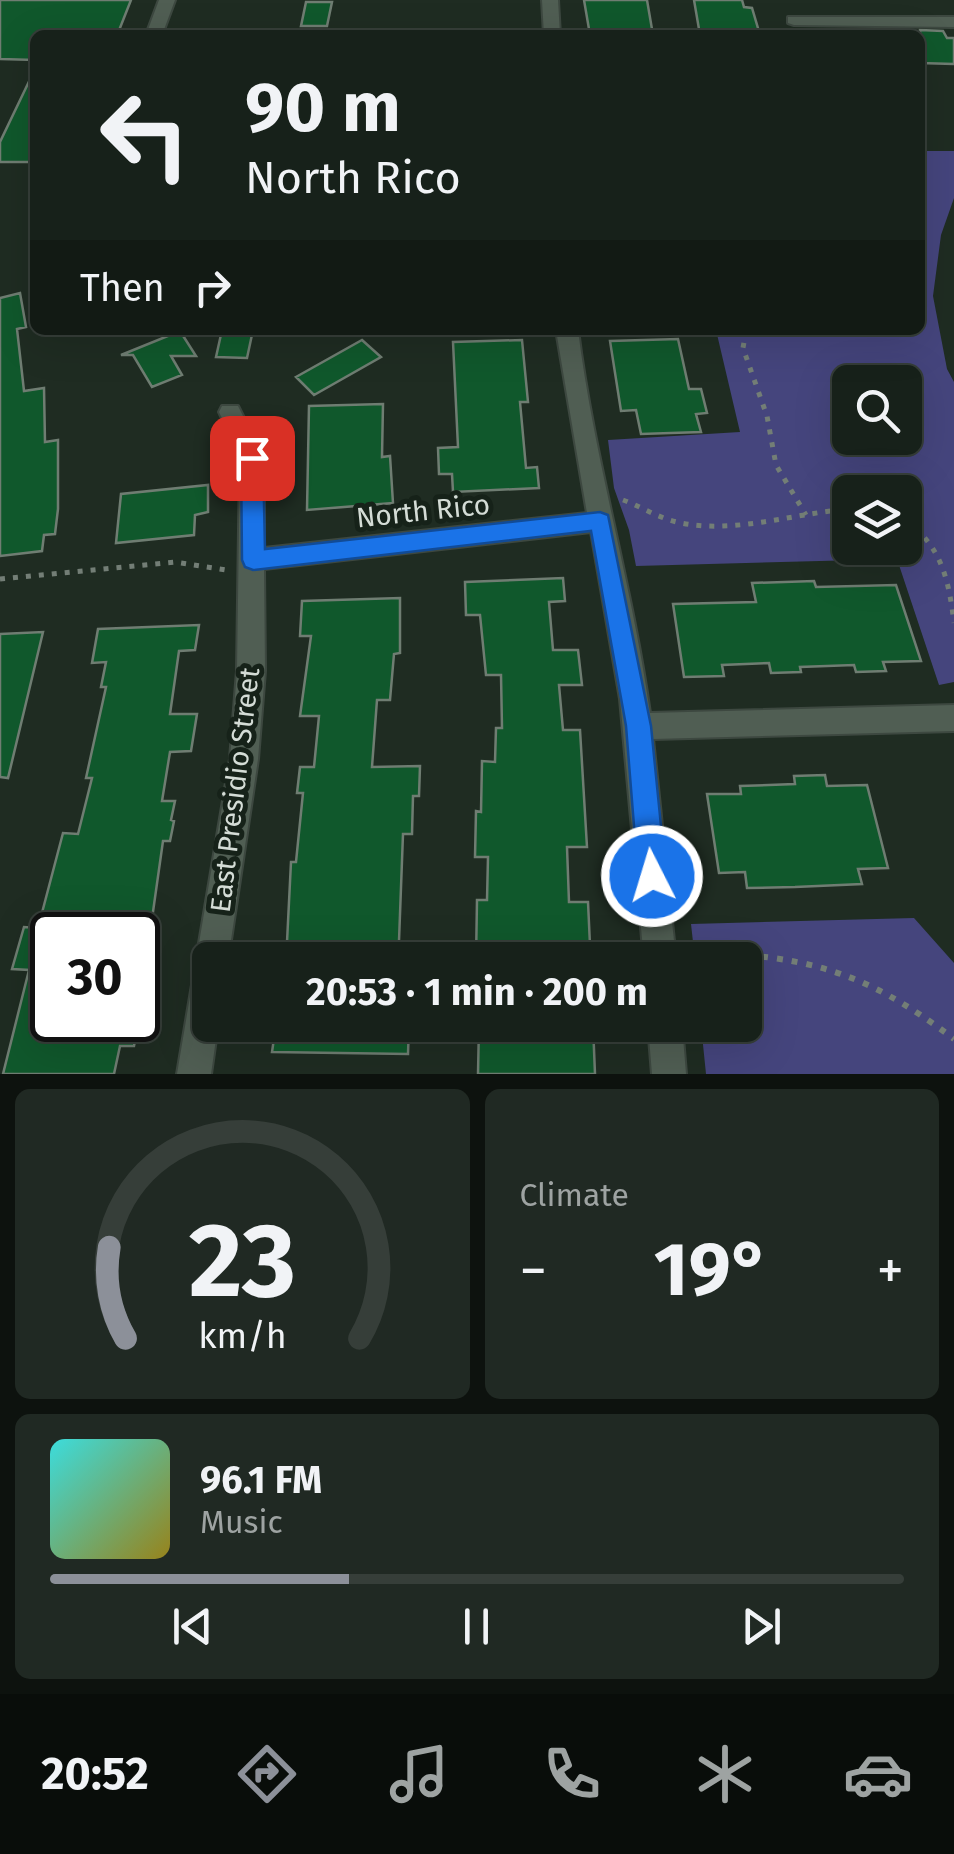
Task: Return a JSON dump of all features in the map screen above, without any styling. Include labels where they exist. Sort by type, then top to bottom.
[{"type":"street","points":[[156,30],[167,0]]},
{"type":"street","points":[[550,0],[552,30]]},
{"type":"street","points":[[788,0],[796,28],[954,22]]},
{"type":"street","points":[[568,335],[580,434],[638,726],[658,942]]},
{"type":"street","name":"East Presidio Street","points":[[215,942],[244,760],[252,671],[252,458],[230,412]]},
{"type":"street","name":"North Rico","points":[[253,564],[598,511]]},
{"type":"street","points":[[638,726],[954,718]]},
{"type":"street","points":[[194,1074],[199,1042]]},
{"type":"street","points":[[666,1042],[669,1074]]},
{"type":"path","points":[[745,335],[743,348],[767,416],[776,465],[806,514]]},
{"type":"path","points":[[598,511],[621,499],[665,519],[707,526],[768,524],[832,511]]},
{"type":"path","points":[[922,532],[936,547],[954,624]]},
{"type":"path","points":[[0,580],[175,562],[226,570],[253,564]]},
{"type":"path","points":[[762,956],[823,963],[890,992],[954,1038]]},
{"type":"shaded area","points":[[925,151],[954,151],[954,198],[941,235],[933,296],[947,369],[954,382],[954,682],[939,685],[899,565],[922,565],[922,475],[832,475],[832,561],[636,566],[629,530],[614,488],[608,440],[740,432],[717,335],[925,335]]},
{"type":"shaded area","points":[[914,918],[954,963],[954,1074],[706,1074],[703,1042],[762,1042],[762,942],[693,942],[691,924]]},
{"type":"building","points":[[0,0],[131,0],[119,30],[30,30],[30,60],[0,59]]},
{"type":"building","points":[[584,0],[647,0],[652,30],[589,30]]},
{"type":"building","points":[[694,0],[742,0],[744,7],[752,8],[759,30],[699,30]]},
{"type":"building","points":[[306,2],[332,2],[327,26],[301,26]]},
{"type":"building","points":[[925,30],[943,31],[947,38],[954,38],[954,64],[925,63]]},
{"type":"building","points":[[30,79],[30,162],[0,162],[0,142]]},
{"type":"building","points":[[20,293],[26,327],[17,329],[24,391],[44,388],[45,442],[58,440],[58,509],[55,534],[44,535],[42,551],[0,556],[0,298]]},
{"type":"building","points":[[170,335],[183,335],[196,356],[171,356],[182,375],[152,387],[133,355],[121,355]]},
{"type":"building","points":[[221,335],[252,335],[247,358],[216,357]]},
{"type":"building","points":[[678,339],[689,389],[701,389],[707,413],[696,414],[701,432],[641,434],[636,410],[621,411],[610,341]]},
{"type":"building","points":[[362,340],[381,357],[314,395],[296,377]]},
{"type":"building","points":[[522,340],[528,402],[520,402],[526,468],[537,467],[539,488],[453,492],[452,474],[439,474],[438,448],[458,447],[453,342]]},
{"type":"building","points":[[383,404],[382,457],[390,456],[393,503],[307,510],[309,406]]},
{"type":"building","points":[[208,485],[208,512],[195,515],[194,535],[116,543],[121,494]]},
{"type":"building","points":[[563,578],[565,601],[549,602],[553,650],[578,650],[582,685],[559,685],[563,730],[580,730],[587,847],[567,847],[569,902],[588,902],[590,942],[476,942],[477,900],[487,900],[488,857],[475,857],[476,811],[481,812],[482,761],[495,762],[496,728],[502,728],[501,675],[486,675],[480,615],[466,615],[465,582]]},
{"type":"building","points":[[814,581],[816,587],[896,585],[921,661],[883,662],[886,671],[856,672],[854,665],[800,667],[801,672],[771,673],[769,663],[722,665],[724,676],[684,677],[673,604],[756,602],[752,583]]},
{"type":"building","points":[[400,598],[400,653],[394,654],[390,700],[377,700],[372,767],[420,766],[419,796],[413,796],[412,834],[403,834],[399,941],[287,942],[291,862],[296,862],[303,793],[297,793],[300,767],[314,767],[319,716],[300,716],[311,636],[300,636],[302,601]]},
{"type":"building","points":[[199,625],[195,650],[179,651],[170,714],[197,714],[191,751],[170,752],[162,801],[175,801],[171,820],[174,821],[170,841],[163,841],[153,912],[42,912],[63,833],[78,834],[92,778],[86,778],[106,687],[101,687],[106,662],[92,663],[98,629]]},
{"type":"building","points":[[43,632],[8,778],[0,777],[0,634]]},
{"type":"building","points":[[825,775],[827,786],[867,785],[888,868],[858,869],[862,884],[795,887],[747,888],[745,872],[719,873],[707,794],[741,794],[740,786],[795,784],[794,776]]},
{"type":"building","points":[[24,927],[30,927],[30,1042],[135,1042],[134,1046],[120,1046],[114,1074],[3,1074],[29,970],[12,969]]},
{"type":"building","points":[[273,1042],[408,1042],[408,1054],[272,1052]]},
{"type":"building","points":[[479,1042],[594,1042],[595,1074],[478,1074]]},
{"type":"route","points":[[252,458],[253,560],[600,521],[638,726],[652,876]]}]
